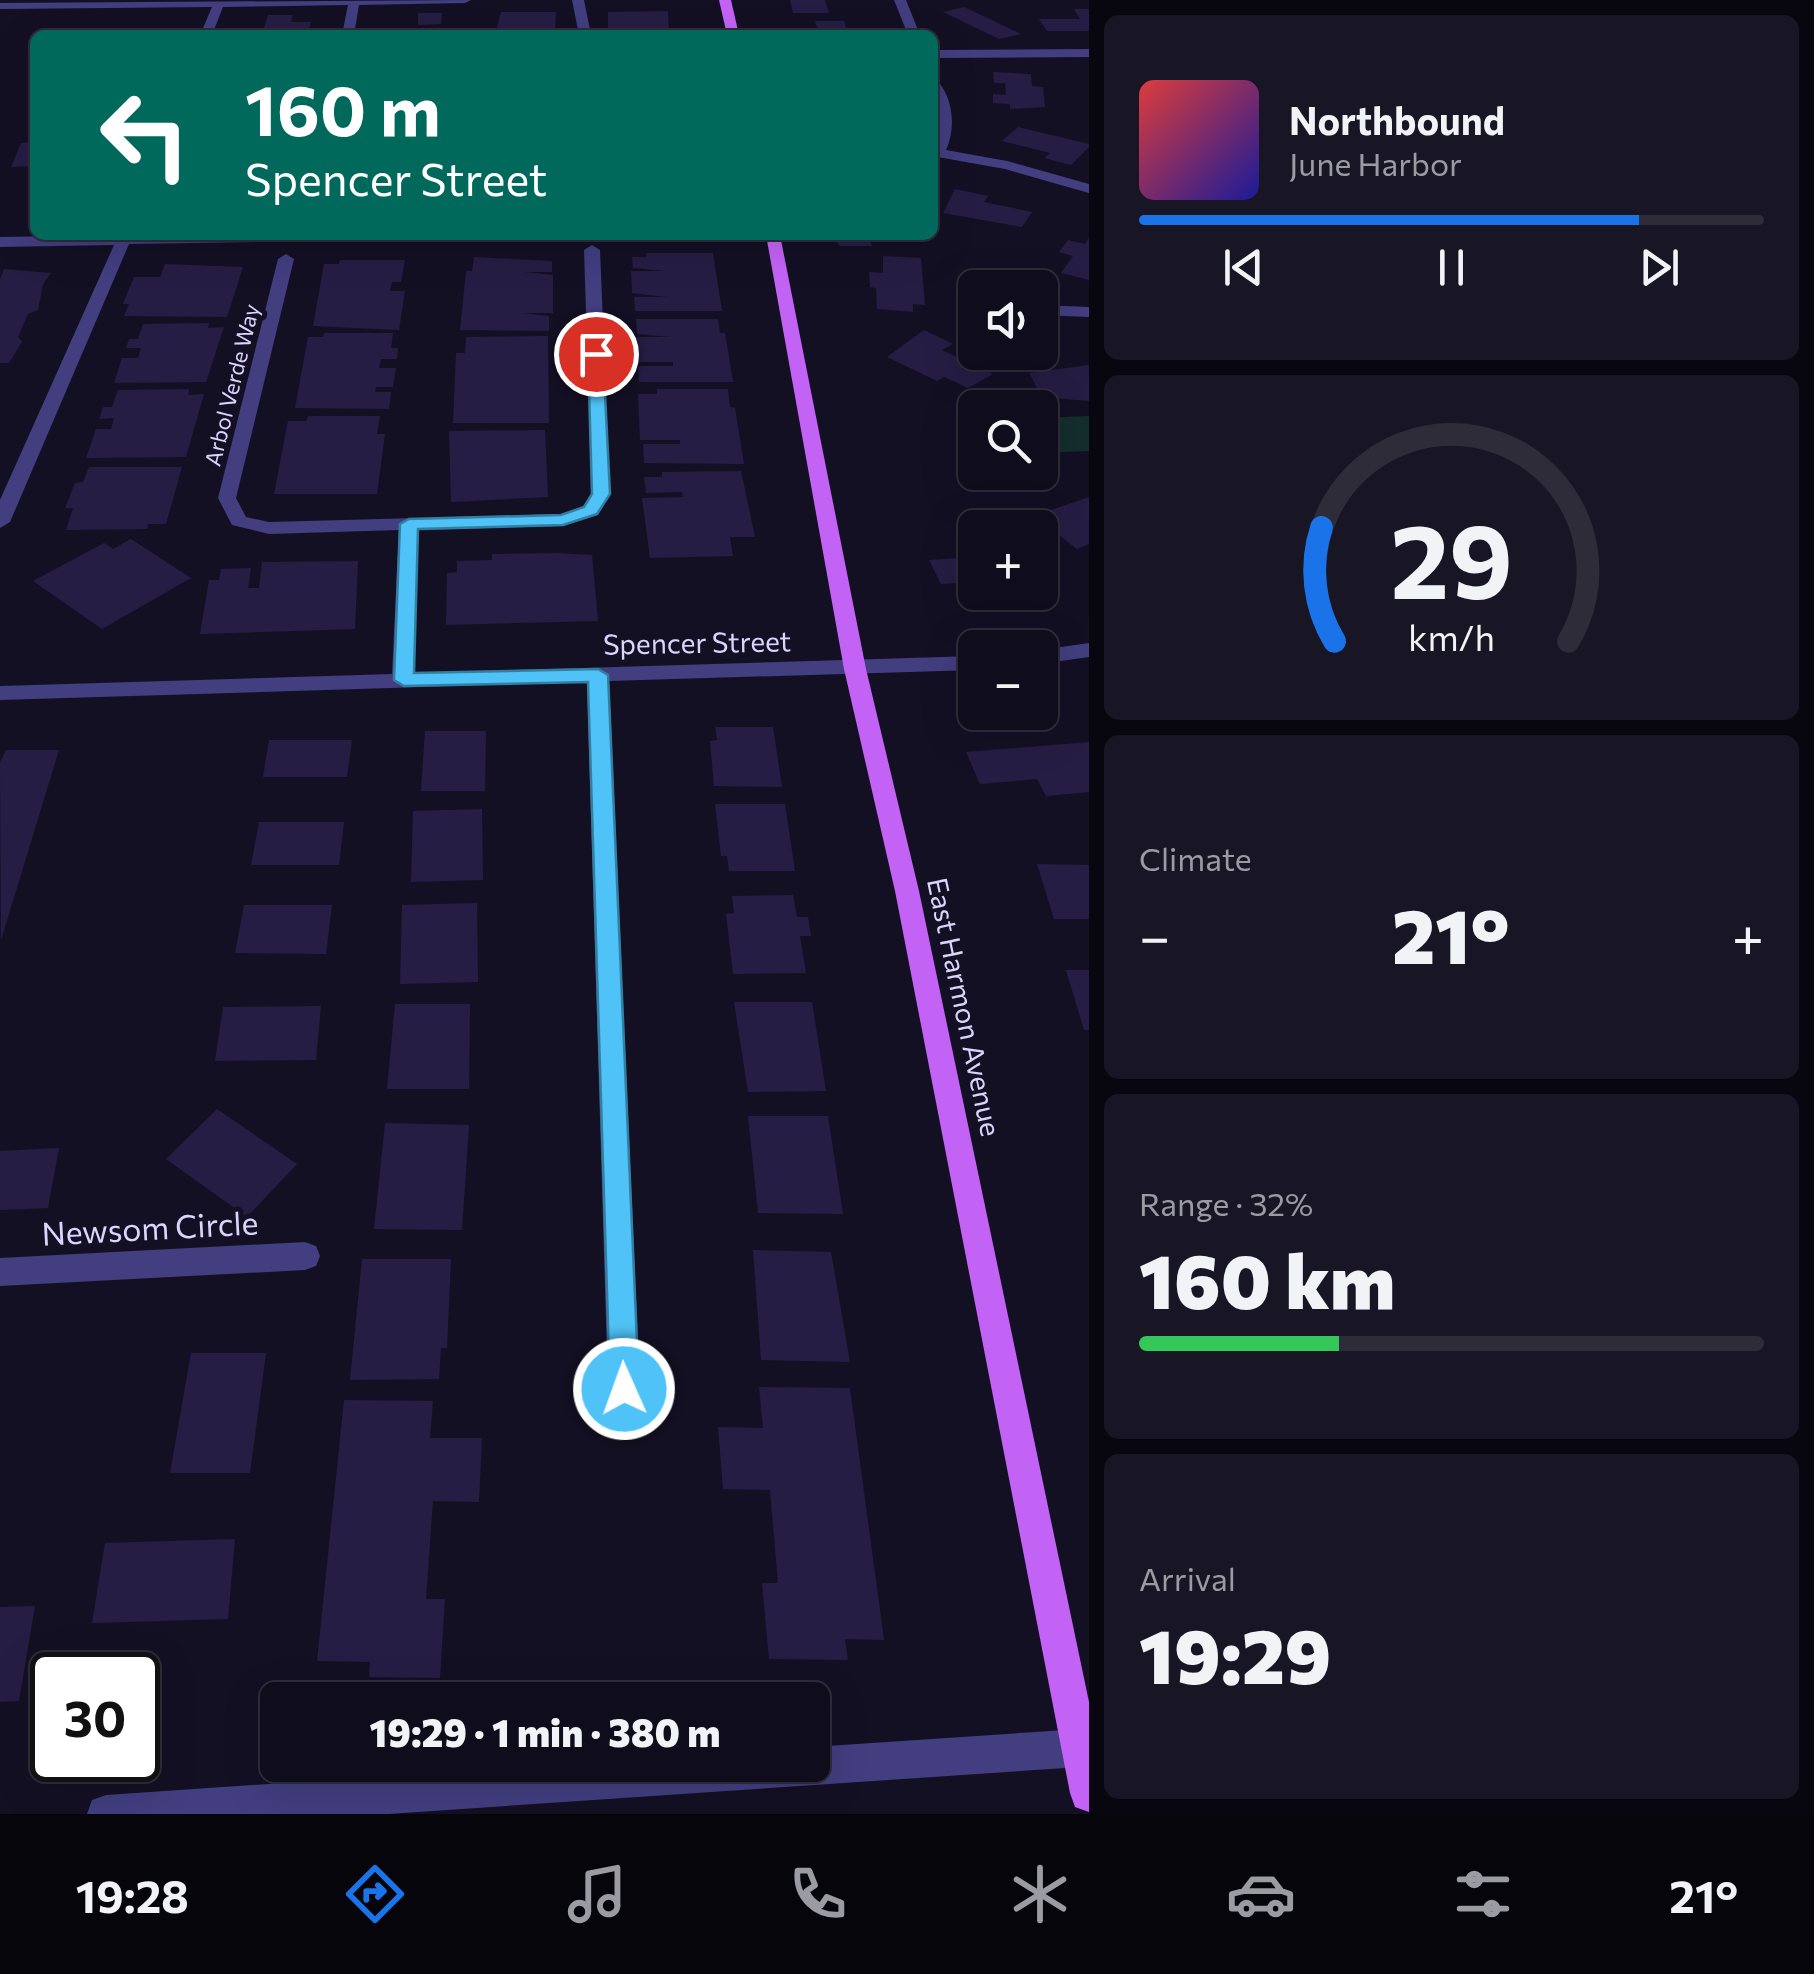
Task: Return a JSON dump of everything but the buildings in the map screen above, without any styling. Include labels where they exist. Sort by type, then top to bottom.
[{"type":"main road","points":[[725,0],[731,30]]},
{"type":"main road","name":"East Harmon Avenue","points":[[774,240],[856,669],[908,891],[1089,1793]]},
{"type":"street","points":[[0,6],[71,2],[465,0]]},
{"type":"street","points":[[578,0],[578,17],[585,20],[592,17],[592,0]]},
{"type":"street","points":[[900,0],[912,30]]},
{"type":"street","points":[[208,30],[220,2]]},
{"type":"street","points":[[349,30],[354,2]]},
{"type":"street","points":[[585,20],[585,30]]},
{"type":"street","points":[[938,54],[1089,53]]},
{"type":"street","points":[[938,94],[949,120],[949,134],[938,150]]},
{"type":"street","points":[[938,153],[1007,165],[1089,189]]},
{"type":"street","points":[[0,242],[50,240]]},
{"type":"street","points":[[0,522],[124,240]]},
{"type":"street","points":[[404,680],[409,524],[563,520],[590,511],[601,494],[592,250]]},
{"type":"street","name":"Arbol Verde Way","points":[[286,259],[228,498],[239,520],[269,528],[409,524]]},
{"type":"street","points":[[1058,311],[1089,312]]},
{"type":"street","points":[[1058,654],[1089,650]]},
{"type":"street","name":"Spencer Street","points":[[0,692],[958,664]]},
{"type":"street","points":[[598,675],[624,1389]]},
{"type":"street","name":"Newsom Circle","points":[[0,1272],[304,1256]]},
{"type":"street","points":[[106,1814],[1080,1748]]},
{"type":"green space","points":[[1089,416],[1089,451],[1058,452],[1058,417]]},
{"type":"route","points":[[596,354],[601,494],[590,511],[563,520],[409,524],[404,680],[598,675],[624,1389]]}]
